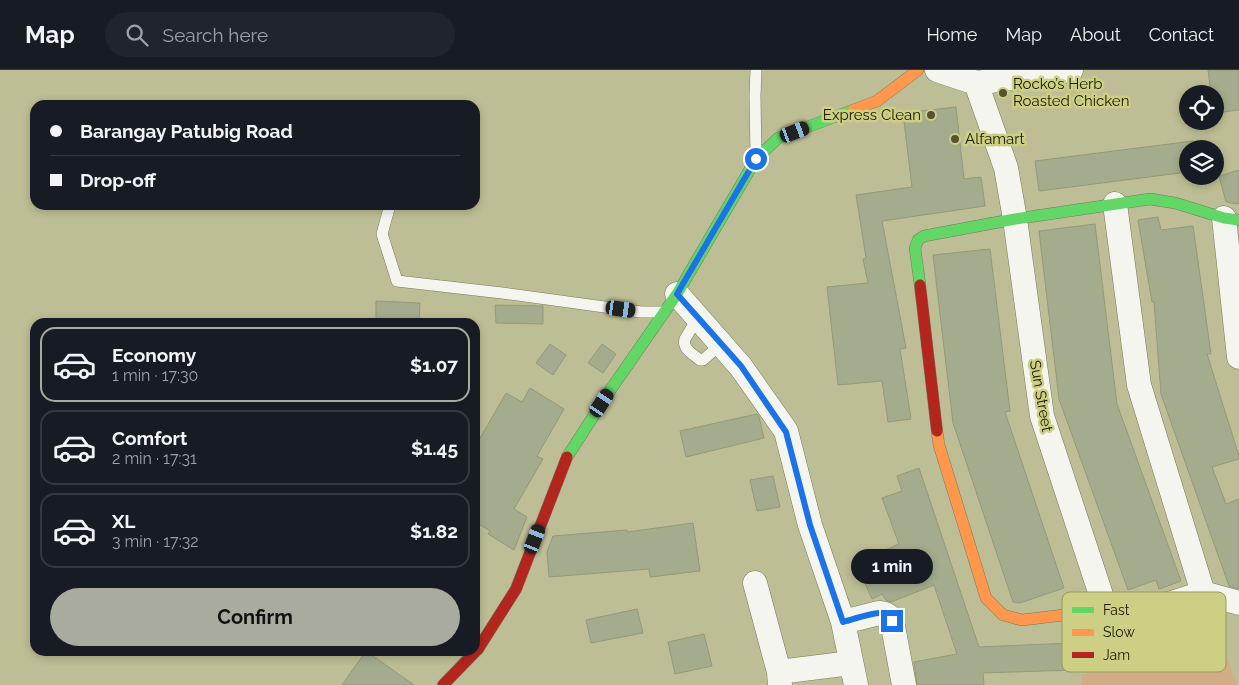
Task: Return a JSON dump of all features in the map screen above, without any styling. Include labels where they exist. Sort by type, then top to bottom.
[{"type":"street","points":[[480,646],[516,589],[567,457],[611,389],[671,303],[756,159],[778,138],[877,101],[918,70]]},
{"type":"street","points":[[937,70],[976,84],[1071,70]]},
{"type":"street","name":"Sun Street","points":[[976,84],[1006,168],[1015,218],[1042,416],[1100,592]]},
{"type":"street","points":[[1062,615],[1022,620],[1003,615],[986,598],[939,444],[915,243],[924,236],[1015,218],[1150,199],[1175,203],[1232,219],[1238,350]]},
{"type":"street","points":[[1115,204],[1140,385],[1203,592]]},
{"type":"street","points":[[671,303],[698,317],[741,366],[786,432],[810,525],[843,622],[853,674],[779,679],[755,583]]},
{"type":"street","points":[[1226,599],[1239,603]]},
{"type":"street","points":[[843,622],[879,613],[889,616],[892,621],[904,685]]},
{"type":"street","points":[[442,685],[471,656]]},
{"type":"lane","points":[[756,70],[756,159]]},
{"type":"lane","points":[[389,210],[382,234],[397,281],[502,292],[641,312],[671,303]]},
{"type":"shaded area","points":[[1226,657],[1237,685],[1082,685],[1081,675],[1094,672],[1226,672]]},
{"type":"building","points":[[1208,70],[1239,70],[1239,110],[1224,112],[1224,85],[1210,85]]},
{"type":"building","points":[[956,107],[964,179],[981,177],[985,206],[882,221],[906,348],[900,349],[911,419],[888,422],[882,381],[838,385],[827,287],[868,283],[863,259],[866,258],[856,195],[912,187],[903,113]]},
{"type":"building","points":[[1179,143],[1179,173],[1039,191],[1035,161]]},
{"type":"building","points":[[1239,170],[1239,204],[1226,202],[1221,185],[1224,185],[1224,174]]},
{"type":"building","points":[[1158,217],[1161,230],[1193,226],[1211,354],[1207,354],[1239,456],[1239,459],[1212,467],[1226,504],[1239,499],[1239,589],[1229,586],[1161,394],[1154,302],[1152,302],[1138,220]]},
{"type":"building","points":[[1095,224],[1117,404],[1181,581],[1159,589],[1156,580],[1128,590],[1059,399],[1039,231]]},
{"type":"building","points":[[990,249],[1010,411],[1005,412],[1064,588],[1020,603],[1013,602],[953,423],[933,255]]},
{"type":"building","points":[[376,301],[420,303],[419,318],[376,318]]},
{"type":"building","points":[[495,305],[543,306],[543,324],[496,323]]},
{"type":"building","points":[[550,344],[566,355],[553,375],[536,363]]},
{"type":"building","points":[[602,344],[616,354],[603,373],[588,363]]},
{"type":"building","points":[[530,388],[564,409],[537,456],[543,459],[514,509],[527,517],[514,550],[488,534],[490,531],[480,525],[480,438],[506,393],[522,402]]},
{"type":"building","points":[[757,414],[764,438],[686,457],[680,431]]},
{"type":"building","points":[[919,468],[979,647],[1062,643],[1062,670],[983,673],[984,685],[917,685],[914,662],[957,654],[934,585],[891,602],[886,600],[882,594],[872,599],[861,574],[871,570],[869,557],[899,544],[882,498],[902,491],[897,476]]},
{"type":"building","points":[[773,476],[780,507],[757,511],[750,480]]},
{"type":"building","points":[[693,523],[700,571],[650,577],[649,569],[549,577],[547,552],[553,536],[627,530],[627,532]]},
{"type":"building","points":[[637,609],[643,633],[591,643],[586,620]]},
{"type":"building","points":[[704,634],[712,666],[675,674],[668,642]]},
{"type":"building","points":[[362,656],[373,656],[414,685],[342,685]]},
{"type":"traffic: fast","points":[[567,457],[611,389],[677,294],[756,159],[778,138],[853,110]]},
{"type":"traffic: fast","points":[[920,285],[915,248],[918,240],[924,236],[1015,219],[1150,199],[1175,203],[1224,218],[1239,220]]},
{"type":"traffic: slow","points":[[853,110],[877,101],[918,70]]},
{"type":"traffic: slow","points":[[937,431],[939,445],[986,598],[1003,615],[1022,620],[1062,615]]},
{"type":"traffic: jam","points":[[920,285],[937,431]]},
{"type":"traffic: jam","points":[[480,646],[516,589],[567,457]]},
{"type":"traffic: jam","points":[[443,685],[471,656]]},
{"type":"place","name":"Rocko’s Herb Roasted Chicken","points":[[1003,93]]},
{"type":"place","name":"Express Clean","points":[[931,115]]},
{"type":"place","name":"Alfamart","points":[[955,139]]},
{"type":"route","points":[[756,159],[677,294],[741,366],[786,432],[810,525],[843,622],[879,613],[889,616],[892,621]]}]
